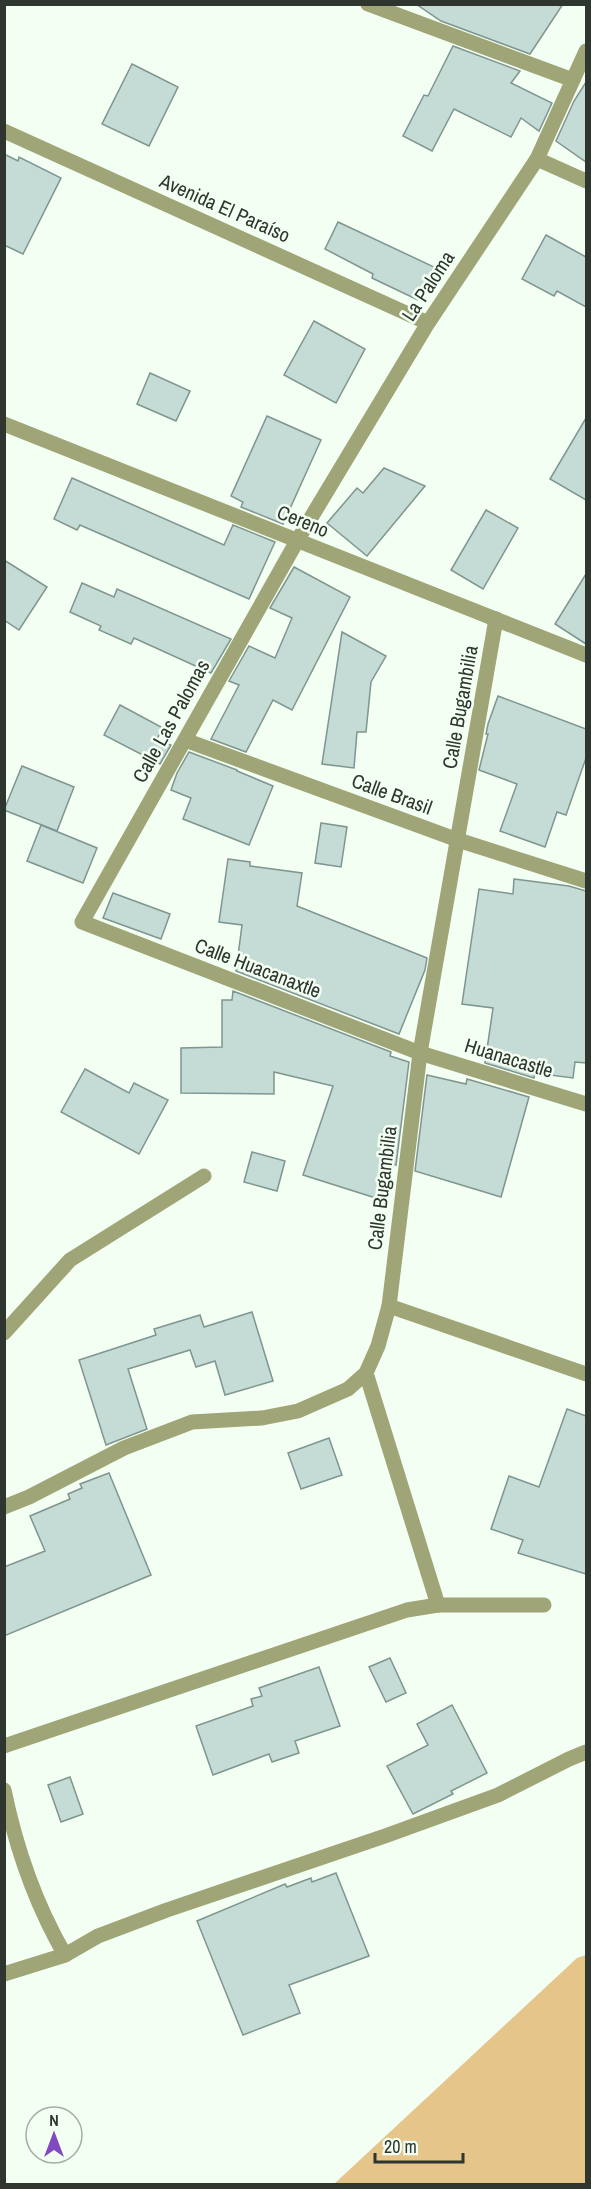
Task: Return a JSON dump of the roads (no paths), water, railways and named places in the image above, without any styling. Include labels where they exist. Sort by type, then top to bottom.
[{"type":"street","points":[[368,4],[573,80]]},
{"type":"street","name":"La Paloma","points":[[297,541],[428,323],[537,159],[586,51]]},
{"type":"street","name":"Avenida El Paraíso","points":[[4,131],[428,323]]},
{"type":"street","points":[[537,159],[586,181]]},
{"type":"street","name":"Cereno","points":[[4,424],[586,655]]},
{"type":"street","name":"Calle Las Palomas","points":[[82,922],[297,541]]},
{"type":"street","name":"Calle Bugambilia","points":[[4,1507],[29,1497],[124,1448],[192,1422],[262,1418],[298,1411],[348,1389],[366,1373],[378,1346],[389,1306],[420,1053],[496,619]]},
{"type":"street","name":"Calle Brasil","points":[[185,740],[458,840],[586,881]]},
{"type":"street","name":"Calle Huacanaxtle","points":[[82,922],[420,1053]]},
{"type":"street","name":"Huanacastle","points":[[420,1053],[586,1104]]},
{"type":"street","points":[[4,1333],[70,1260],[204,1176]]},
{"type":"street","points":[[389,1306],[586,1374]]},
{"type":"street","points":[[366,1373],[438,1605]]},
{"type":"street","points":[[4,1746],[407,1610],[438,1605],[544,1605]]},
{"type":"street","points":[[4,1974],[65,1955],[98,1936],[167,1910],[498,1795],[586,1752]]},
{"type":"street","points":[[4,1790],[30,1882],[49,1927],[65,1955]]}]
